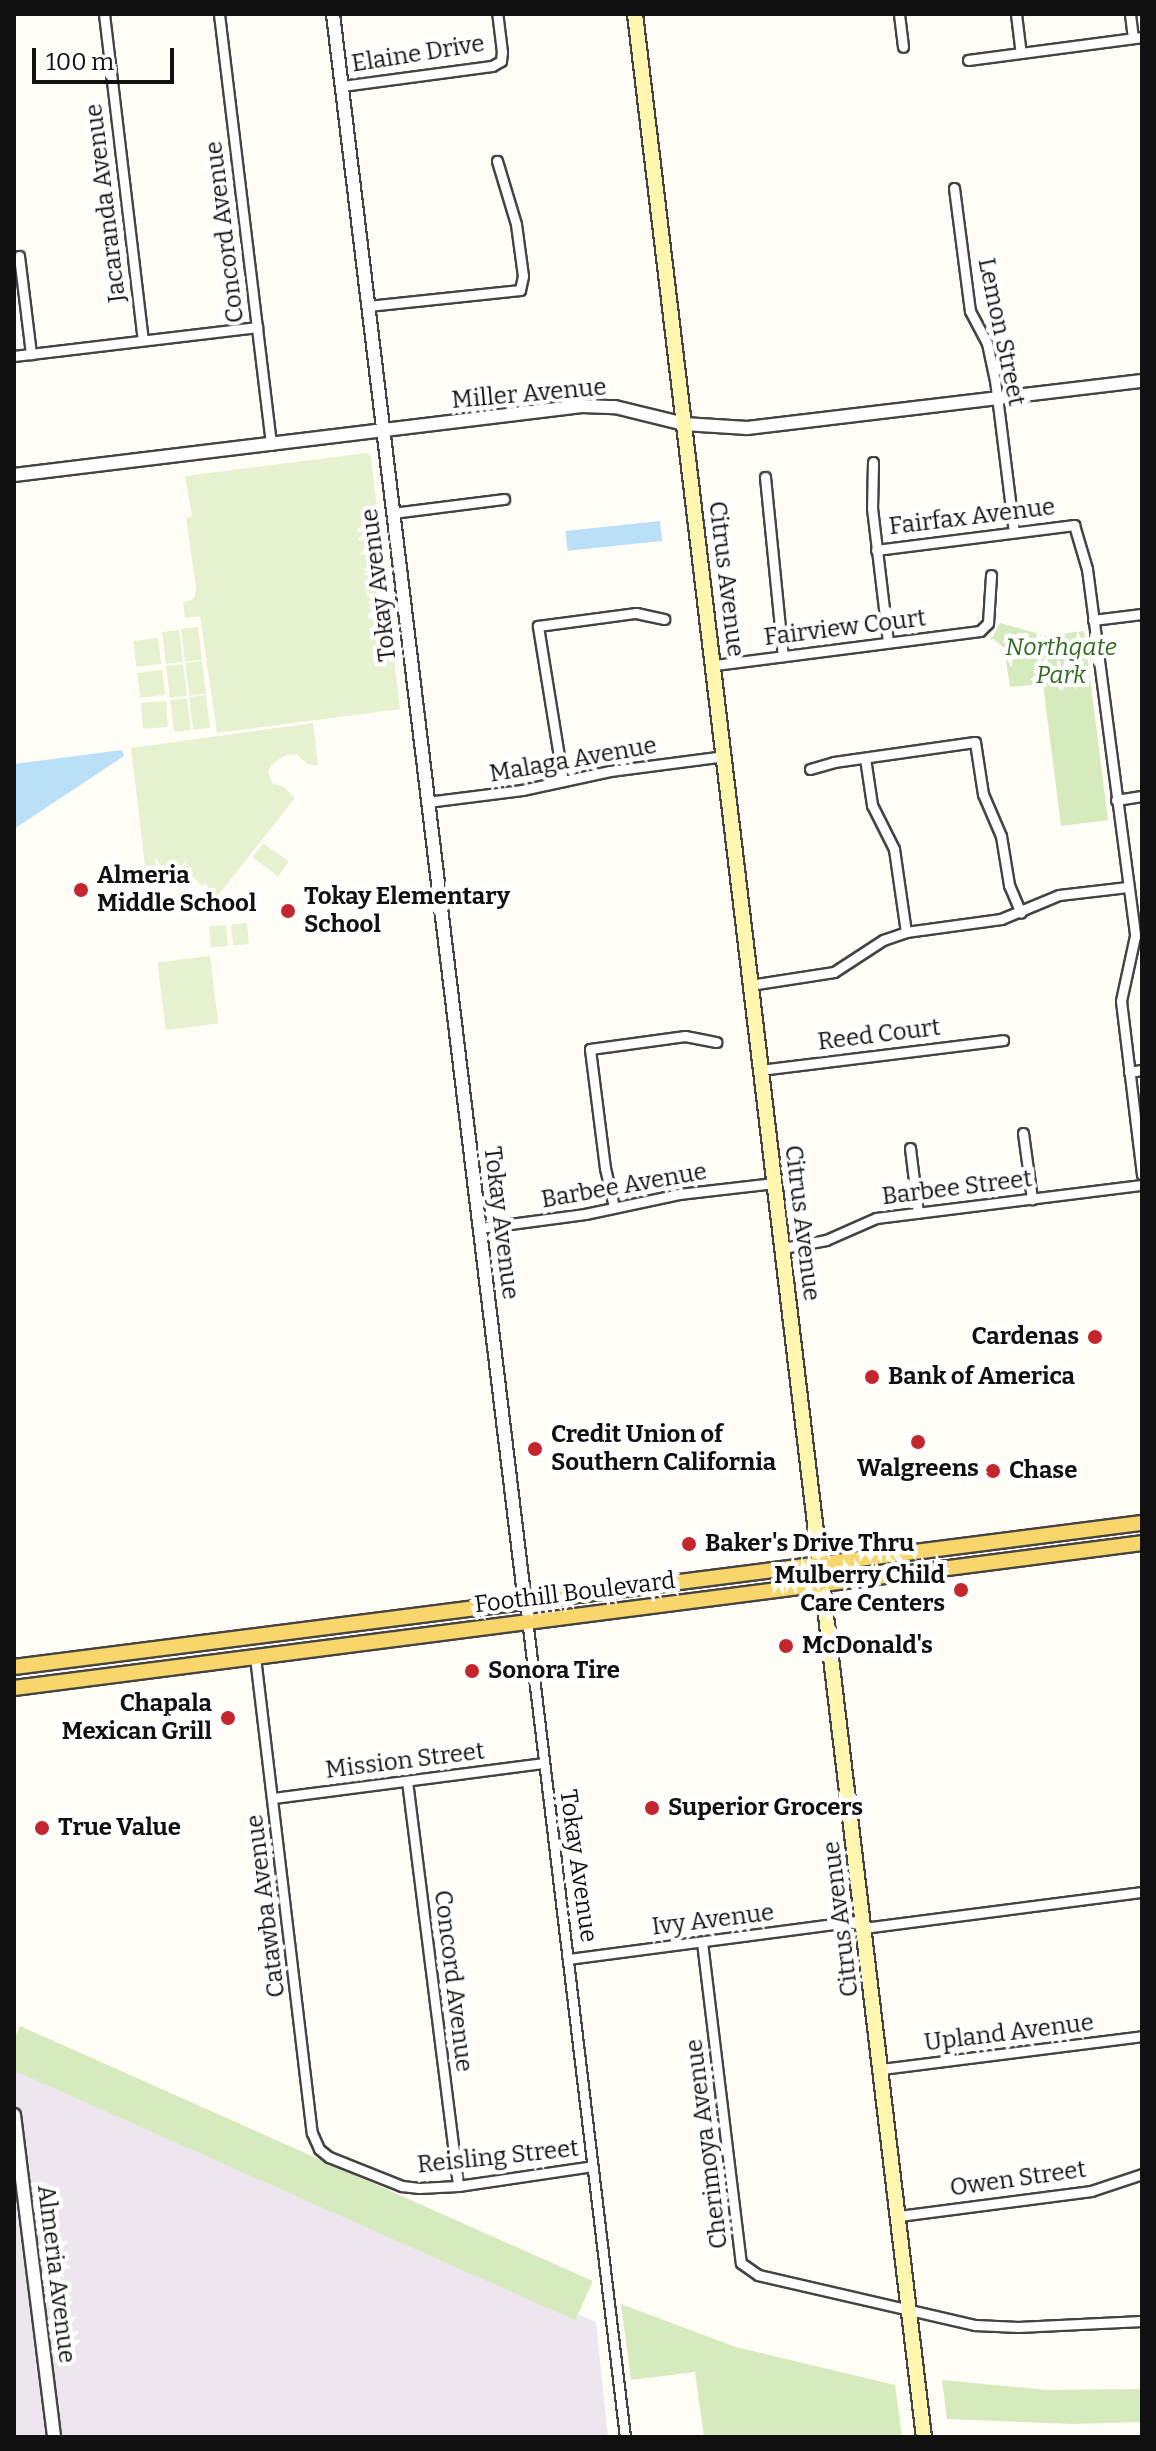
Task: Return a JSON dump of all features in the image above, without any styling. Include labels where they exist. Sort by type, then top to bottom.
[{"type":"main road","name":"Citrus Avenue","points":[[635,14],[924,2437]]},
{"type":"main road","name":"Foothill Boulevard","points":[[14,1667],[1142,1523]]},
{"type":"main road","points":[[1063,1553],[1077,1542],[1142,1533]]},
{"type":"main road","name":"Foothill Boulevard","points":[[14,1688],[1142,1543]]},
{"type":"street","name":"Jacaranda Avenue","points":[[104,14],[143,340]]},
{"type":"street","name":"Concord Avenue","points":[[219,14],[271,445]]},
{"type":"street","name":"Tokay Avenue","points":[[333,14],[625,2437]]},
{"type":"street","name":"Elaine Drive","points":[[342,86],[492,66],[501,61],[497,14]]},
{"type":"street","points":[[899,14],[903,47]]},
{"type":"street","points":[[1016,14],[1021,53]]},
{"type":"street","points":[[968,60],[1138,38],[1130,14]]},
{"type":"street","points":[[368,306],[520,290],[523,276],[516,224],[497,161]]},
{"type":"street","name":"Lemon Street","points":[[954,188],[970,311],[987,343],[997,399],[1014,532]]},
{"type":"street","points":[[19,256],[31,354]]},
{"type":"street","points":[[14,356],[257,327]]},
{"type":"street","name":"Miller Avenue","points":[[14,475],[582,406],[615,407],[684,424],[747,428],[1142,381]]},
{"type":"street","points":[[873,462],[876,550],[888,642]]},
{"type":"street","points":[[765,477],[783,656]]},
{"type":"street","points":[[393,513],[504,499]]},
{"type":"street","name":"Fairfax Avenue","points":[[876,550],[1074,525],[1087,569],[1093,620]]},
{"type":"street","name":"Fairview Court","points":[[715,665],[980,631],[988,623],[991,575]]},
{"type":"street","points":[[563,781],[538,626],[636,613],[664,619]]},
{"type":"street","points":[[1142,614],[1093,620],[1135,936],[1121,1001],[1142,1175]]},
{"type":"street","points":[[810,769],[975,742],[983,794],[1001,836],[1009,885],[1021,913]]},
{"type":"street","name":"Malaga Avenue","points":[[427,802],[509,793],[610,771],[725,756]]},
{"type":"street","points":[[865,758],[872,805],[894,849],[906,932]]},
{"type":"street","points":[[1116,800],[1142,796]]},
{"type":"street","points":[[750,985],[834,972],[883,940],[906,932],[1021,913],[1059,895],[1128,887]]},
{"type":"street","points":[[614,1207],[590,1049],[685,1036],[716,1042]]},
{"type":"street","name":"Reed Court","points":[[760,1070],[1003,1040]]},
{"type":"street","points":[[1129,1072],[1142,1070]]},
{"type":"street","points":[[1023,1133],[1032,1199]]},
{"type":"street","points":[[910,1148],[918,1213]]},
{"type":"street","name":"Barbee Avenue","points":[[480,1228],[679,1194],[774,1183]]},
{"type":"street","name":"Barbee Street","points":[[783,1248],[826,1240],[876,1218],[1142,1185]]},
{"type":"street","name":"Catawba Avenue","points":[[255,1657],[312,2133],[319,2149]]},
{"type":"street","name":"Mission Street","points":[[274,1798],[542,1763]]},
{"type":"street","name":"Concord Avenue","points":[[407,1781],[458,2186]]},
{"type":"street","name":"Ivy Avenue","points":[[568,1959],[1142,1892]]},
{"type":"street","name":"Cherimoya Avenue","points":[[702,1942],[741,2263],[758,2275],[993,2327],[1142,2321]]},
{"type":"street","name":"Upland Avenue","points":[[882,2069],[1142,2036]]},
{"type":"street","name":"Almeria Avenue","points":[[14,2115],[54,2437]]},
{"type":"street","name":"Reisling Street","points":[[319,2149],[329,2157],[402,2186],[458,2186],[593,2166]]},
{"type":"street","name":"Owen Street","points":[[899,2216],[1091,2191],[1142,2174]]},
{"type":"shaded area","points":[[14,2067],[596,2322],[608,2437],[14,2437]]},
{"type":"green space","points":[[367,453],[371,457],[400,709],[217,733],[200,616],[185,618],[183,602],[194,599],[196,588],[186,518],[192,516],[185,476]]},
{"type":"green space","name":"Northgate Park","points":[[1000,623],[1046,636],[1084,631],[1108,820],[1061,826],[1043,684],[1010,687],[1004,648],[992,638]]},
{"type":"green space","points":[[198,627],[202,660],[185,662],[181,629]]},
{"type":"green space","points":[[179,630],[183,662],[166,664],[162,632]]},
{"type":"green space","points":[[158,638],[161,664],[136,667],[133,641]]},
{"type":"green space","points":[[202,661],[206,694],[189,696],[185,663]]},
{"type":"green space","points":[[183,664],[187,696],[170,698],[166,666]]},
{"type":"green space","points":[[162,670],[165,695],[140,698],[137,673]]},
{"type":"green space","points":[[206,695],[210,728],[193,730],[189,697]]},
{"type":"green space","points":[[187,698],[191,730],[174,732],[170,700]]},
{"type":"green space","points":[[166,701],[168,727],[143,729],[141,703]]},
{"type":"green space","points":[[313,723],[318,766],[307,764],[297,754],[284,756],[272,764],[268,771],[272,783],[284,787],[295,798],[216,898],[180,865],[145,866],[131,748]]},
{"type":"green space","points":[[263,843],[289,862],[278,876],[252,858]]},
{"type":"green space","points":[[247,923],[249,944],[233,945],[231,924]]},
{"type":"green space","points":[[226,925],[228,946],[211,947],[209,926]]},
{"type":"green space","points":[[210,956],[218,1023],[166,1030],[157,962]]},
{"type":"green space","points":[[20,2026],[593,2281],[575,2320],[14,2070],[14,2039]]},
{"type":"green space","points":[[621,2304],[736,2347],[895,2385],[902,2437],[704,2437],[695,2372],[631,2380]]},
{"type":"green space","points":[[942,2380],[1047,2390],[1142,2389],[1142,2422],[1072,2424],[947,2419]]},
{"type":"water","points":[[660,521],[662,541],[568,551],[566,531]]},
{"type":"water","points":[[122,750],[124,756],[14,829],[14,764]]},
{"type":"place","name":"Almeria Middle School","points":[[81,890]]},
{"type":"place","name":"Tokay Elementary School","points":[[288,911]]},
{"type":"place","name":"Cardenas","points":[[1095,1337]]},
{"type":"place","name":"Bank of America","points":[[872,1377]]},
{"type":"place","name":"Walgreens","points":[[918,1442]]},
{"type":"place","name":"Credit Union of Southern California","points":[[535,1449]]},
{"type":"place","name":"Chase","points":[[993,1471]]},
{"type":"place","name":"Baker's Drive Thru","points":[[689,1544]]},
{"type":"place","name":"Mulberry Child Care Centers","points":[[961,1590]]},
{"type":"place","name":"McDonald's","points":[[786,1646]]},
{"type":"place","name":"Sonora Tire","points":[[472,1671]]},
{"type":"place","name":"Chapala Mexican Grill","points":[[228,1718]]},
{"type":"place","name":"Superior Grocers","points":[[652,1808]]},
{"type":"place","name":"True Value","points":[[42,1828]]}]
